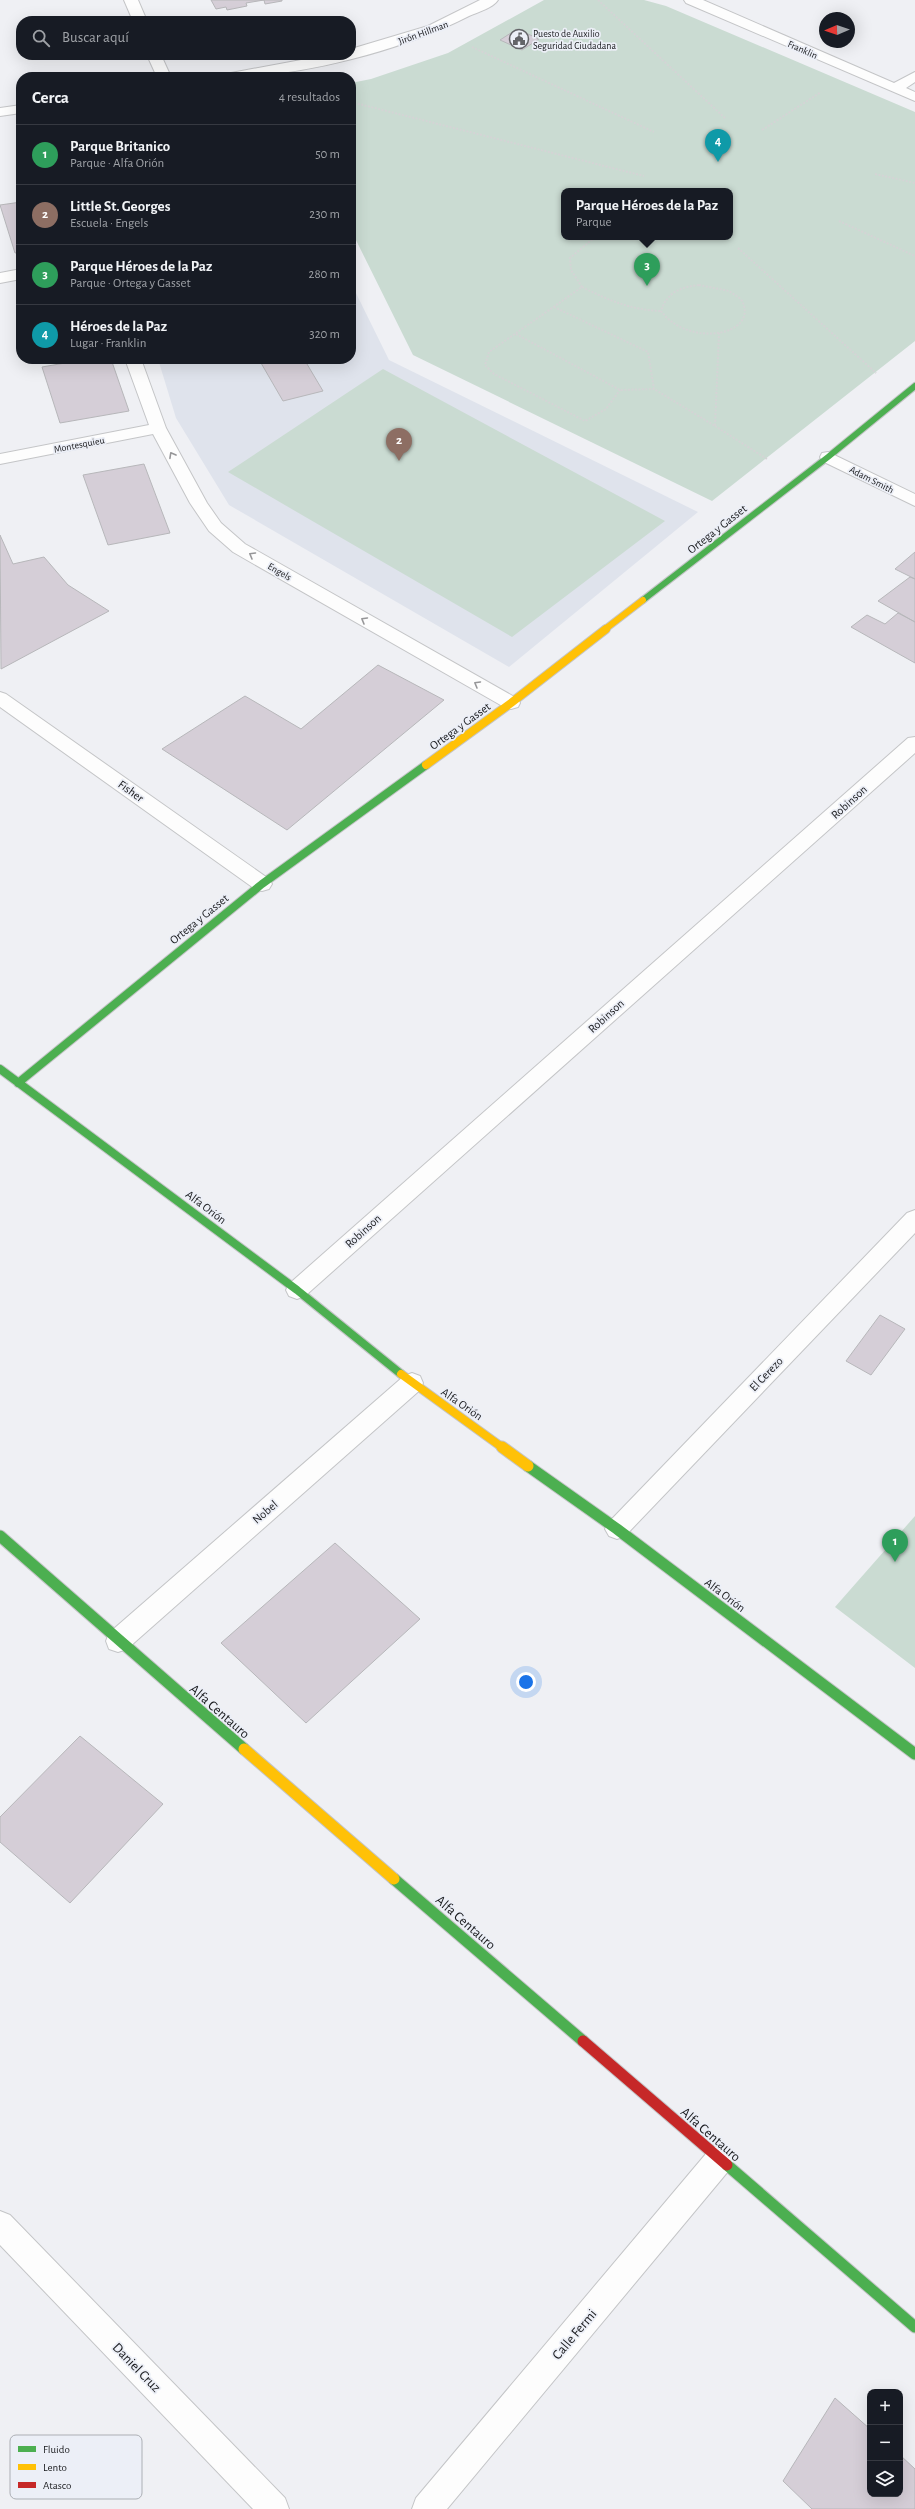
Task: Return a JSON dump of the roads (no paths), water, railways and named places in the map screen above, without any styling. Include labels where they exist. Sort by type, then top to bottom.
[{"type":"street","points":[[131,0],[138,16]]},
{"type":"street","name":"Jirón Hillman","points":[[356,52],[433,29],[491,0]]},
{"type":"street","name":"Franklin","points":[[691,0],[915,97]]},
{"type":"street","points":[[156,60],[162,72]]},
{"type":"street","points":[[260,72],[325,60]]},
{"type":"street","points":[[895,88],[915,76]]},
{"type":"street","points":[[0,112],[16,110]]},
{"type":"street","points":[[0,278],[16,275]]},
{"type":"street","name":"Engels","points":[[135,364],[158,428],[211,521],[240,548],[511,703]]},
{"type":"street","name":"Ortega y Gasset","points":[[18,1083],[262,884],[511,703],[828,458],[915,386]]},
{"type":"street","name":"Montesquieu","points":[[0,459],[158,428]]},
{"type":"street","name":"Adam Smith","points":[[828,458],[915,501]]},
{"type":"street","name":"Fisher","points":[[0,698],[262,884]]},
{"type":"street","name":"Robinson","points":[[297,1290],[915,743]]},
{"type":"street","name":"Alfa Orión","points":[[0,1069],[297,1290],[412,1384],[617,1529],[915,1754]]},
{"type":"street","name":"El Cerezo","points":[[617,1529],[915,1219]]},
{"type":"street","name":"Nobel","points":[[118,1641],[412,1384]]},
{"type":"street","name":"Alfa Centauro","points":[[0,1536],[118,1641],[915,2327]]},
{"type":"street","name":"Calle Fermi","points":[[428,2509],[720,2159]]},
{"type":"street","name":"Daniel Cruz","points":[[0,2225],[274,2509]]},
{"type":"place","name":"Puesto de Auxilio Seguridad Ciudadana","points":[[519,39]]},
{"type":"place","name":"Héroes de la Paz","points":[[718,162]]},
{"type":"place","name":"Parque Héroes de la Paz","points":[[647,286]]},
{"type":"place","name":"Little St. Georges","points":[[399,461]]},
{"type":"place","name":"Parque Britanico","points":[[895,1562]]}]
